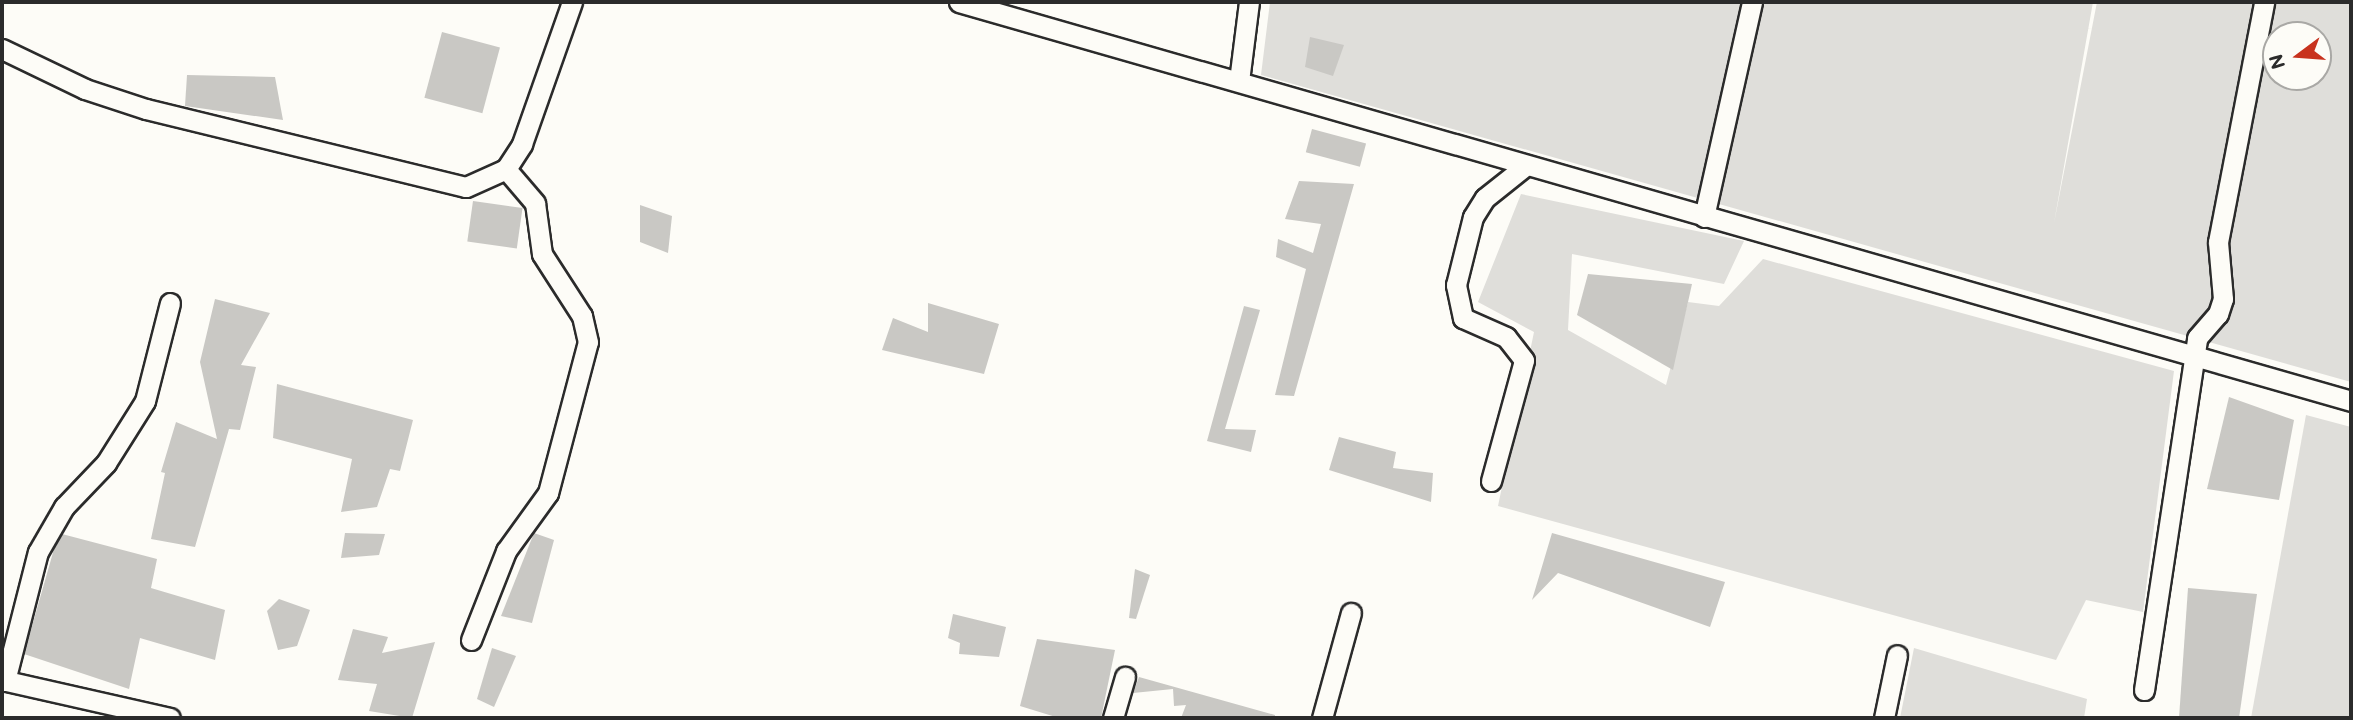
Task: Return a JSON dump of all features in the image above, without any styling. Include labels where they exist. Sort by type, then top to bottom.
[{"type":"street","points":[[2,49],[85,89],[146,109],[466,187],[506,169],[522,144],[572,2]]},
{"type":"street","points":[[959,2],[1239,81],[1524,167],[2351,401]]},
{"type":"street","points":[[1239,81],[1249,2]]},
{"type":"street","points":[[1704,217],[1752,2]]},
{"type":"street","points":[[2144,690],[2197,338],[2218,314],[2223,299],[2218,242],[2264,2]]},
{"type":"street","points":[[1491,481],[1524,360],[1506,337],[1462,318],[1456,285],[1473,217],[1485,198],[1524,167]]},
{"type":"street","points":[[471,640],[506,551],[548,493],[588,342],[582,316],[542,254],[535,203],[506,169]]},
{"type":"street","points":[[170,303],[145,401],[106,463],[64,507],[38,552],[4,681],[170,718]]},
{"type":"street","points":[[1322,718],[1351,614]]},
{"type":"street","points":[[1884,718],[1897,655]]},
{"type":"street","points":[[1113,718],[1125,677]]},
{"type":"shaded area","points":[[1270,2],[2093,2],[2054,223],[2097,2],[2351,2],[2351,382],[1261,75]]},
{"type":"shaded area","points":[[1521,194],[1744,241],[1724,284],[1572,254],[1568,330],[1666,385],[1688,302],[1719,306],[1763,259],[2174,371],[2143,612],[2086,600],[2056,660],[1498,506],[1534,332],[1478,302]]},
{"type":"shaded area","points":[[2306,415],[2351,427],[2351,718],[2251,718]]},
{"type":"shaded area","points":[[1914,648],[2087,699],[2084,718],[1900,718]]},
{"type":"building","points":[[442,32],[500,48],[482,113],[424,98]]},
{"type":"building","points":[[1310,37],[1344,45],[1333,76],[1305,67]]},
{"type":"building","points":[[187,75],[275,77],[283,120],[185,106]]},
{"type":"building","points":[[1312,129],[1366,143],[1360,167],[1306,152]]},
{"type":"building","points":[[1299,181],[1354,184],[1294,396],[1275,395],[1306,269],[1276,257],[1278,239],[1313,253],[1321,224],[1285,219]]},
{"type":"building","points":[[473,201],[523,208],[517,249],[467,242]]},
{"type":"building","points":[[640,205],[672,216],[668,253],[640,242]]},
{"type":"building","points":[[1588,274],[1692,284],[1673,370],[1577,315]]},
{"type":"building","points":[[215,299],[270,313],[241,365],[256,367],[240,430],[229,429],[195,547],[151,539],[165,473],[161,472],[176,422],[217,439],[200,362]]},
{"type":"building","points":[[928,303],[999,324],[984,374],[882,350],[893,318],[928,332]]},
{"type":"building","points":[[1244,306],[1260,310],[1225,429],[1256,430],[1251,452],[1207,441]]},
{"type":"building","points":[[277,384],[413,420],[400,471],[390,469],[377,507],[341,512],[352,459],[273,438]]},
{"type":"building","points":[[2229,397],[2294,420],[2279,500],[2207,489]]},
{"type":"building","points":[[1339,437],[1396,452],[1393,468],[1433,473],[1431,502],[1329,470]]},
{"type":"building","points":[[345,533],[385,534],[379,555],[341,558]]},
{"type":"building","points":[[534,533],[554,540],[532,623],[501,616]]},
{"type":"building","points":[[1552,533],[1725,582],[1710,627],[1558,573],[1532,600]]},
{"type":"building","points":[[62,534],[157,559],[151,588],[225,610],[215,660],[140,638],[129,689],[24,654],[54,549]]},
{"type":"building","points":[[1135,569],[1150,575],[1136,619],[1129,618]]},
{"type":"building","points":[[2188,588],[2257,594],[2239,718],[2179,718]]},
{"type":"building","points":[[279,599],[310,610],[297,646],[278,650],[267,611]]},
{"type":"building","points":[[953,614],[1006,627],[999,657],[959,654],[960,643],[948,638]]},
{"type":"building","points":[[353,629],[388,637],[382,653],[435,642],[412,718],[369,711],[377,684],[338,680]]},
{"type":"building","points":[[1037,639],[1115,650],[1101,718],[1059,718],[1020,706]]},
{"type":"building","points":[[492,648],[516,656],[494,707],[477,699]]},
{"type":"building","points":[[1139,677],[1275,715],[1275,718],[1181,718],[1186,705],[1174,706],[1173,689],[1133,693]]}]
